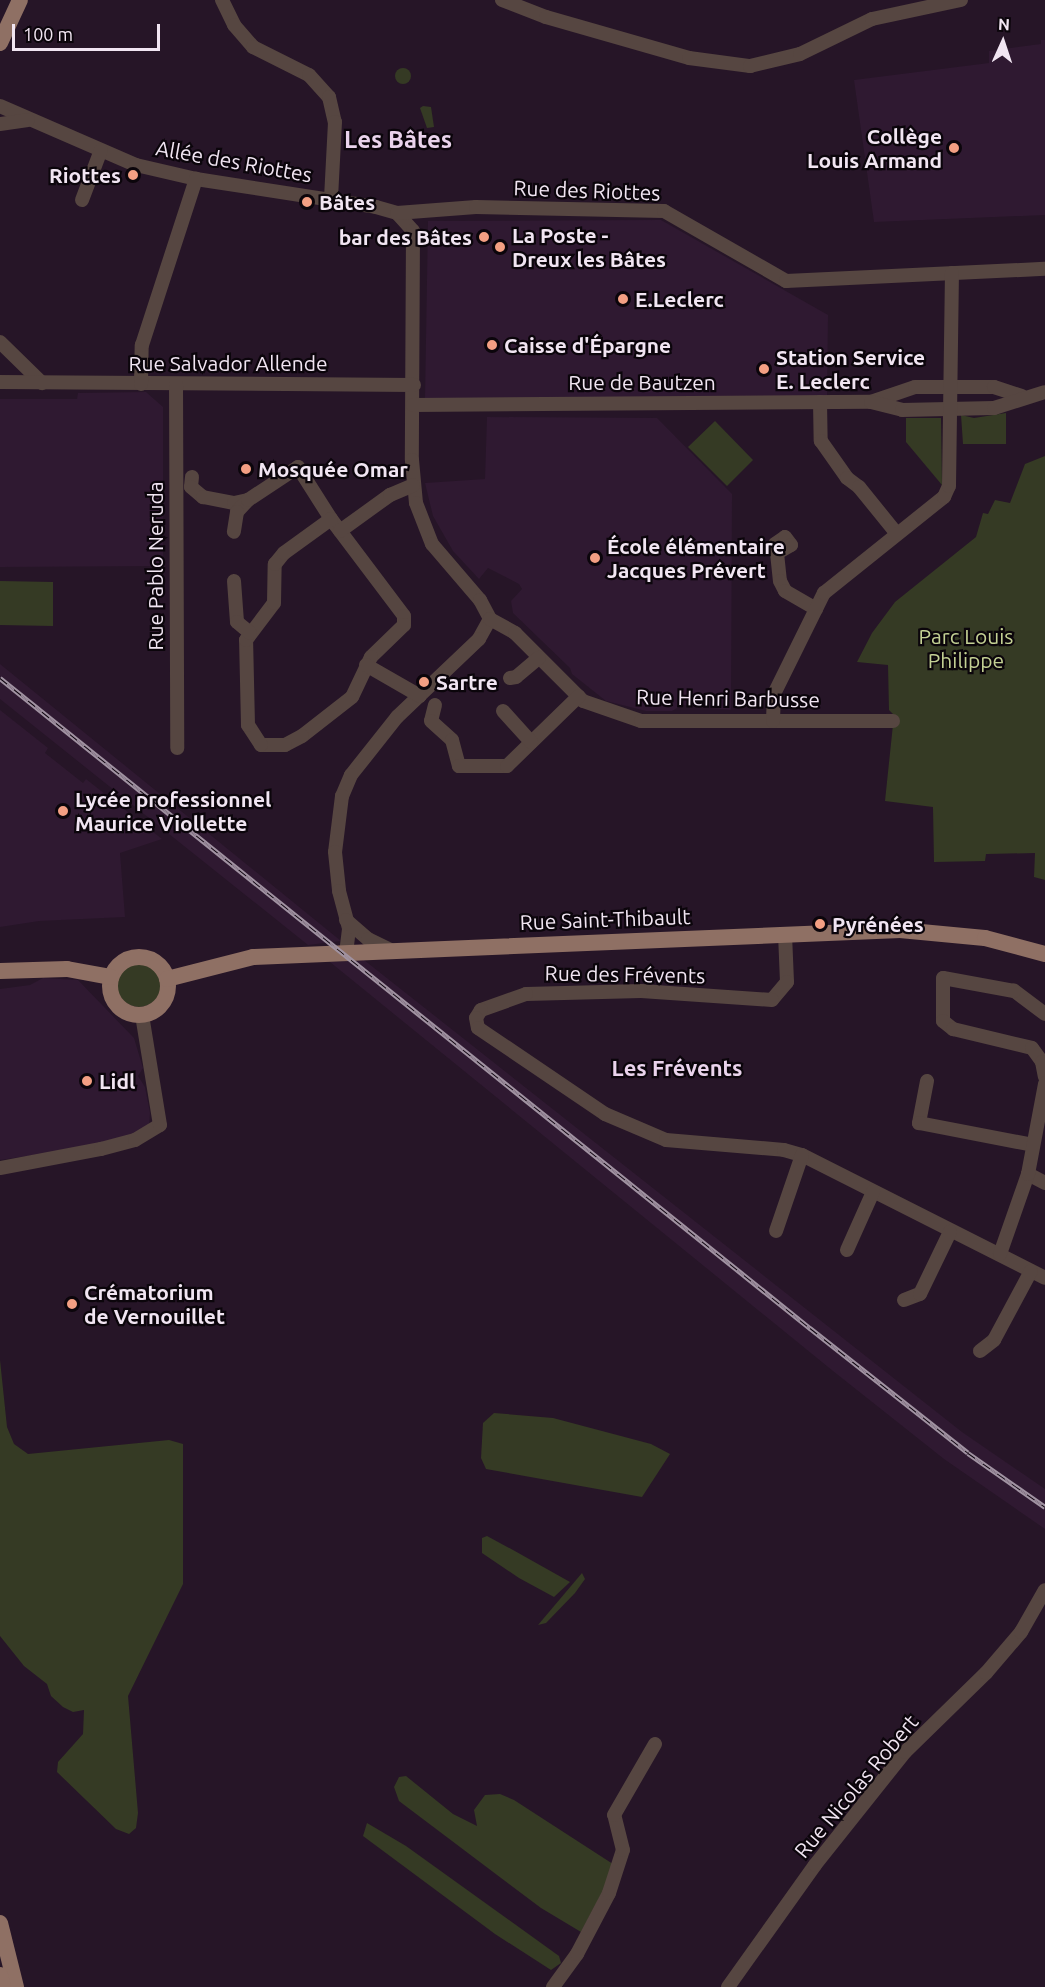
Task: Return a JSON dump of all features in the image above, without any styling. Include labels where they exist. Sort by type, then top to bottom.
[{"type":"main road","points":[[0,18],[8,0]]},
{"type":"main road","points":[[0,43],[20,0]]},
{"type":"main road","name":"Rue Saint-Thibault","points":[[167,979],[243,958],[900,930],[984,938],[1045,954]]},
{"type":"main road","points":[[142,957],[158,964],[167,979],[163,1002],[142,1015],[119,1007],[111,993],[111,977],[122,962],[142,957]]},
{"type":"main road","points":[[0,971],[67,969],[111,977]]},
{"type":"main road","points":[[0,1923],[16,1987]]},
{"type":"main road","points":[[0,1975],[3,1987]]},
{"type":"street","points":[[222,0],[234,25],[253,47],[309,75],[328,97],[335,122],[331,198]]},
{"type":"street","points":[[502,0],[546,17],[713,63],[769,64],[813,49],[872,19],[961,0]]},
{"type":"street","name":"Allée des Riottes","points":[[0,106],[136,165],[196,179],[331,198],[398,213]]},
{"type":"street","name":"Allée des Riottes","points":[[0,123],[30,120]]},
{"type":"street","points":[[82,200],[101,150]]},
{"type":"street","points":[[141,384],[141,345],[196,179]]},
{"type":"street","name":"Rue des Riottes","points":[[398,213],[476,207],[664,211],[786,281],[1045,269]]},
{"type":"street","points":[[346,953],[348,924],[336,852],[342,796],[368,752],[420,696],[479,639],[490,619],[480,600],[432,544],[422,523],[413,485],[413,231],[398,213]]},
{"type":"street","points":[[773,721],[774,694],[824,593],[944,497],[950,486],[952,273]]},
{"type":"street","points":[[0,342],[42,383]]},
{"type":"street","name":"Rue Salvador Allende","points":[[0,382],[414,385]]},
{"type":"street","name":"Rue Pablo Neruda","points":[[176,384],[177,748]]},
{"type":"street","name":"Rue de Bautzen","points":[[871,402],[906,388],[994,387],[1022,396]]},
{"type":"street","points":[[1022,396],[1045,392]]},
{"type":"street","name":"Rue de Bautzen","points":[[413,405],[871,402],[902,410],[994,408],[1022,396]]},
{"type":"street","points":[[820,402],[820,441],[897,534]]},
{"type":"street","points":[[234,532],[237,512],[248,500],[298,467],[331,519],[404,616],[400,632],[366,665],[352,697],[302,736],[285,745],[261,745],[248,725],[245,660],[250,633],[273,603],[275,564],[284,553],[331,519]]},
{"type":"street","points":[[192,477],[191,487],[203,497],[234,503],[248,500]]},
{"type":"street","points":[[340,531],[390,495],[413,485]]},
{"type":"street","points":[[777,553],[776,565],[785,591],[816,609]]},
{"type":"street","points":[[234,581],[237,622],[250,633]]},
{"type":"street","name":"Rue Henri Barbusse","points":[[490,619],[506,625],[579,696],[608,713],[641,721],[893,721]]},
{"type":"street","points":[[510,678],[516,677],[539,658]]},
{"type":"street","points":[[366,665],[420,696]]},
{"type":"street","points":[[435,705],[431,721],[452,740],[459,766],[507,766],[579,696]]},
{"type":"street","points":[[503,711],[531,742]]},
{"type":"street","points":[[348,924],[368,939],[393,951]]},
{"type":"street","points":[[348,924],[369,952]]},
{"type":"street","name":"Rue des Frévents","points":[[786,934],[787,982],[772,1000],[641,991],[565,991],[507,1000],[481,1010],[476,1018],[478,1028],[605,1114],[666,1140],[802,1155],[950,1232],[1000,1254],[1045,1278]]},
{"type":"street","points":[[1045,1014],[1014,991],[943,978],[943,1021],[953,1029],[1032,1048],[1042,1062],[1045,1077]]},
{"type":"street","points":[[0,1168],[135,1140],[160,1125],[142,1015]]},
{"type":"street","points":[[927,1081],[919,1124],[1034,1145]]},
{"type":"street","points":[[1000,1254],[1028,1174],[1045,1084]]},
{"type":"street","points":[[776,1231],[802,1155]]},
{"type":"street","points":[[1028,1174],[1045,1182]]},
{"type":"street","points":[[847,1250],[873,1192]]},
{"type":"street","points":[[904,1300],[920,1294],[950,1232]]},
{"type":"street","points":[[980,1351],[994,1340],[1031,1271]]},
{"type":"street","name":"Rue Nicolas Robert","points":[[728,1987],[815,1865],[905,1752],[986,1673],[1021,1632],[1045,1590]]},
{"type":"street","points":[[553,1987],[577,1954],[609,1893],[623,1850],[614,1815],[655,1744]]},
{"type":"shaded area","name":"Collège Louis Armand","points":[[1041,40],[1045,40],[1045,215],[874,222],[854,80],[989,63],[989,51],[1041,44]]},
{"type":"shaded area","points":[[661,220],[828,315],[827,398],[425,398],[428,221]]},
{"type":"shaded area","points":[[146,392],[163,407],[163,566],[0,567],[0,399],[77,399],[78,393]]},
{"type":"shaded area","name":"École élémentaire Jacques Prévert","points":[[487,417],[657,418],[732,494],[731,710],[682,705],[672,711],[646,711],[606,701],[572,674],[570,668],[513,613],[511,601],[522,589],[519,584],[488,568],[479,579],[453,551],[433,516],[425,483],[485,479]]},
{"type":"shaded area","points":[[0,664],[341,941],[308,945],[0,699]]},
{"type":"shaded area","name":"Lycée professionnel Maurice Viollette","points":[[0,710],[48,748],[45,753],[83,783],[86,779],[162,839],[120,853],[125,917],[39,921],[0,927]]},
{"type":"shaded area","points":[[364,960],[962,1432],[1045,1489],[1045,1529],[944,1459],[833,1371],[330,962]]},
{"type":"shaded area","points":[[43,978],[78,980],[134,1038],[143,1068],[138,1076],[145,1087],[150,1113],[149,1127],[140,1140],[0,1160],[0,989],[30,985]]},
{"type":"green space","points":[[403,68],[411,76],[403,84],[395,76]]},
{"type":"green space","points":[[431,107],[434,127],[427,128],[420,108]]},
{"type":"green space","points":[[1006,413],[1006,444],[963,444],[961,415],[974,418]]},
{"type":"green space","points":[[906,418],[941,418],[942,485],[906,442]]},
{"type":"green space","points":[[715,421],[753,460],[727,486],[688,447]]},
{"type":"green space","name":"Parc Louis Philippe","points":[[1045,456],[1045,880],[1034,877],[1035,853],[986,854],[985,861],[934,862],[933,807],[885,801],[894,715],[889,710],[888,665],[857,662],[872,633],[895,602],[976,537],[983,513],[988,514],[995,500],[1010,503],[1025,464]]},
{"type":"green space","points":[[0,581],[53,582],[53,626],[0,625]]},
{"type":"green space","points":[[139,963],[148,964],[155,969],[160,976],[160,994],[155,1001],[148,1006],[139,1007],[130,1006],[123,1001],[118,994],[117,985],[118,976],[123,969],[130,964]]},
{"type":"green space","points":[[0,1360],[7,1427],[14,1444],[28,1454],[169,1440],[183,1444],[183,1584],[128,1696],[138,1813],[136,1828],[129,1834],[116,1829],[57,1772],[58,1762],[83,1734],[84,1710],[73,1712],[63,1707],[51,1696],[47,1684],[24,1666],[0,1636]]},
{"type":"green space","points":[[494,1413],[553,1418],[651,1444],[670,1454],[642,1497],[486,1469],[481,1458],[483,1423]]},
{"type":"green space","points":[[487,1536],[570,1582],[554,1597],[519,1578],[482,1553],[482,1538]]},
{"type":"green space","points":[[582,1573],[585,1579],[575,1593],[546,1623],[538,1625]]},
{"type":"green space","points":[[406,1776],[453,1814],[477,1826],[474,1810],[485,1795],[500,1794],[514,1800],[616,1866],[581,1932],[541,1908],[399,1801],[394,1787],[399,1777]]},
{"type":"green space","points":[[367,1823],[406,1846],[559,1956],[561,1963],[551,1970],[495,1934],[363,1836]]},
{"type":"railway","points":[[0,678],[810,1328],[968,1453],[1045,1507]]},
{"type":"place","name":"Collège Louis Armand","points":[[954,148]]},
{"type":"place","name":"Riottes","points":[[133,175]]},
{"type":"place","name":"Bâtes","points":[[307,202]]},
{"type":"place","name":"bar des Bâtes","points":[[484,237]]},
{"type":"place","name":"La Poste - Dreux les Bâtes","points":[[500,247]]},
{"type":"place","name":"E.Leclerc","points":[[623,299]]},
{"type":"place","name":"Caisse d'Épargne","points":[[492,345]]},
{"type":"place","name":"Station Service E. Leclerc","points":[[764,369]]},
{"type":"place","name":"Mosquée Omar","points":[[246,469]]},
{"type":"place","name":"École élémentaire Jacques Prévert","points":[[595,558]]},
{"type":"place","name":"Sartre","points":[[424,682]]},
{"type":"place","name":"Lycée professionnel Maurice Viollette","points":[[63,811]]},
{"type":"place","name":"Pyrénées","points":[[820,924]]},
{"type":"place","name":"Lidl","points":[[87,1081]]},
{"type":"place","name":"Crématorium de Vernouillet","points":[[72,1304]]},
{"type":"district","name":"Les Bâtes","points":[[398,140]]},
{"type":"district","name":"Les Frévents","points":[[677,1068]]}]
